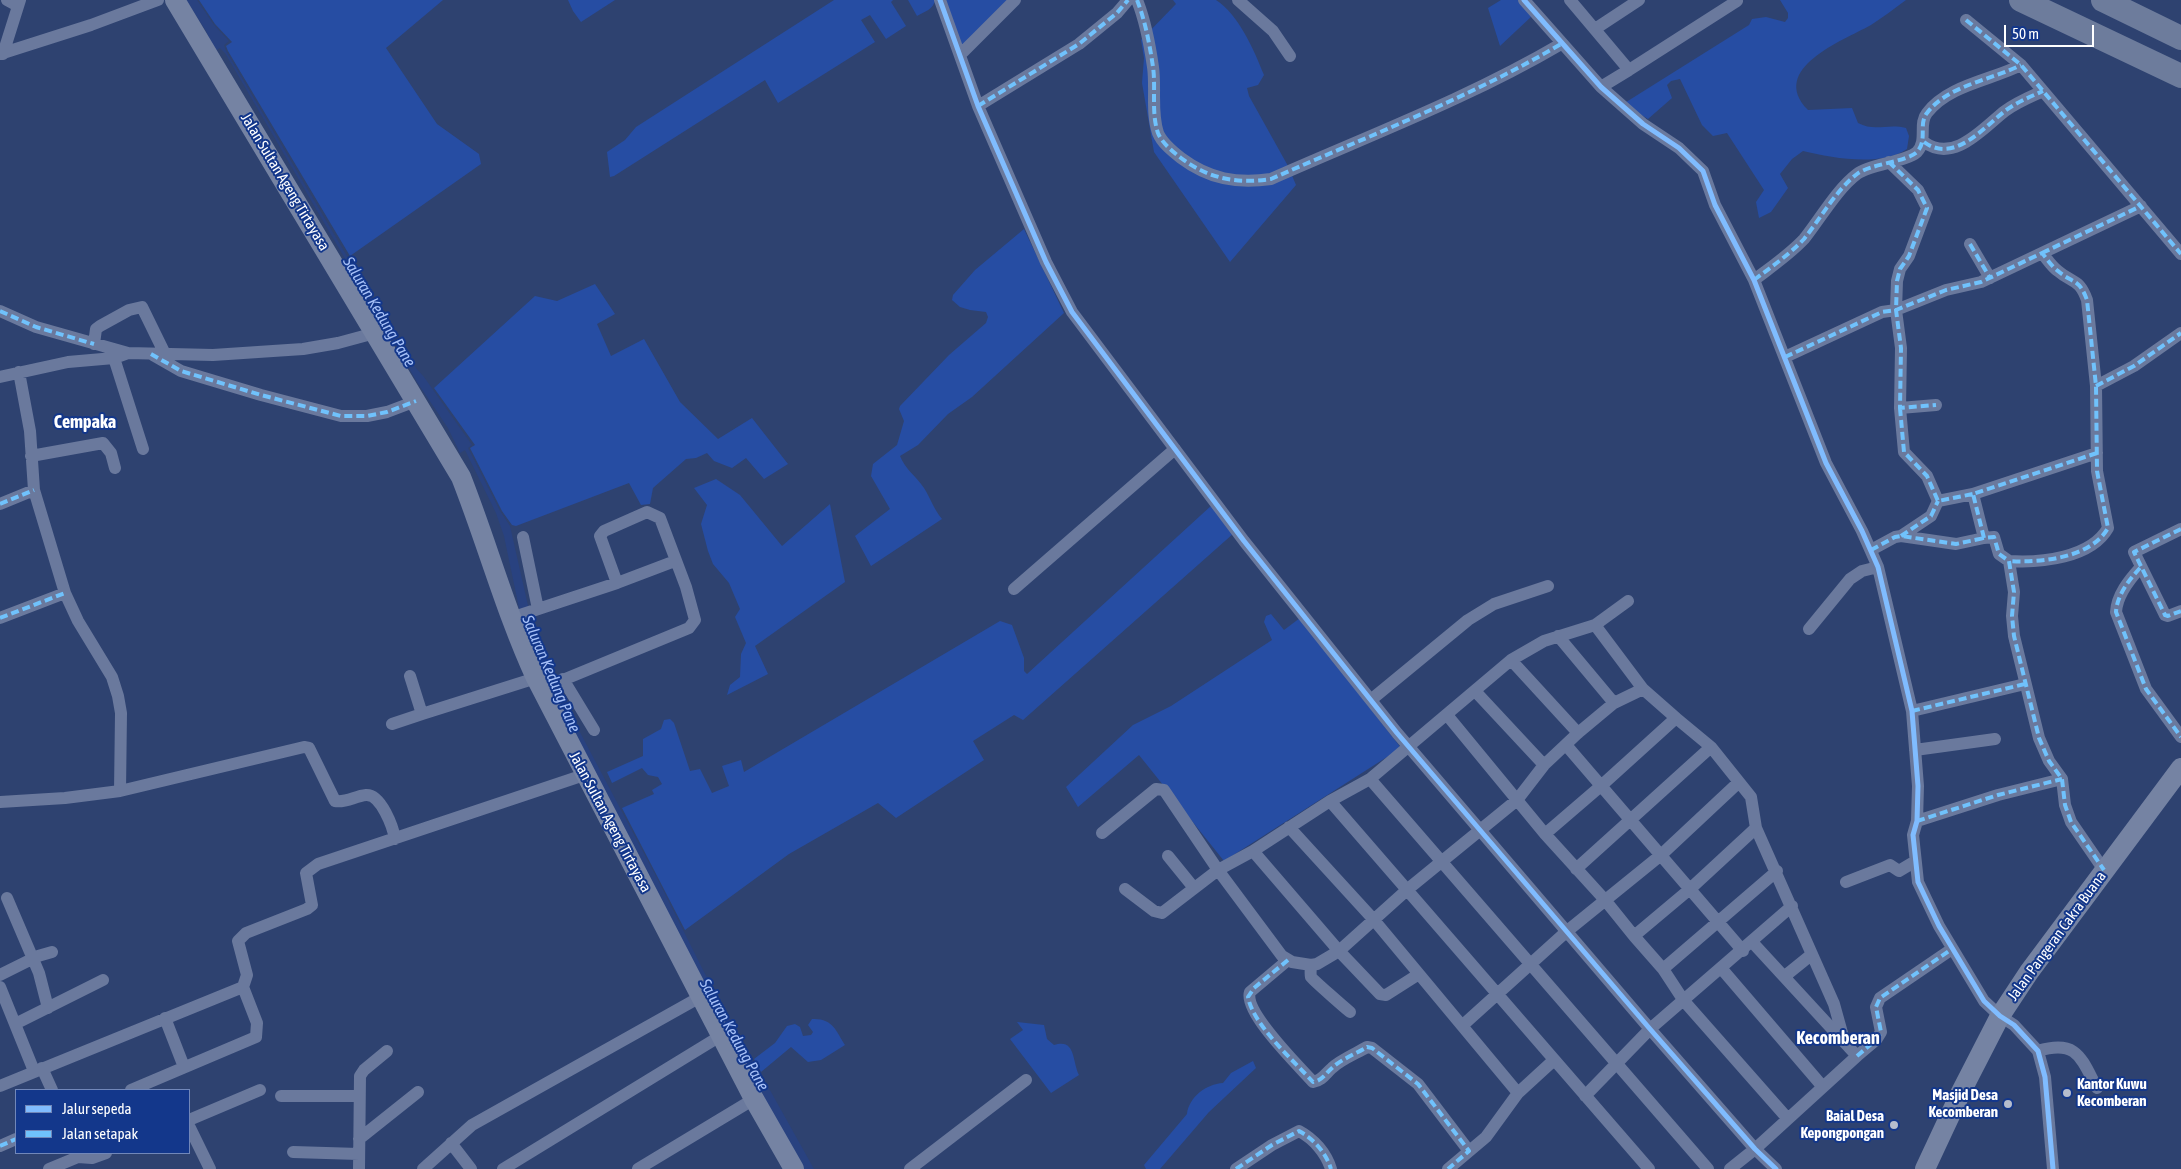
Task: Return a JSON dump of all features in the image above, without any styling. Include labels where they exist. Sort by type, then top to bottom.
[{"type":"highway","points":[[2021,0],[2181,76]]},
{"type":"highway","points":[[2103,0],[2181,38]]},
{"type":"main road","name":"Jalan Sultan Ageng Tirtayasa","points":[[175,0],[461,477],[514,617],[548,683],[584,775],[702,996],[754,1099],[794,1169]]},
{"type":"main road","name":"Jalan Pangeran Cakra Buana","points":[[1925,1169],[1960,1092],[2007,1020],[2029,972],[2181,768]]},
{"type":"street","points":[[1,54],[92,25],[158,0]]},
{"type":"street","points":[[940,0],[978,106],[1046,262],[1067,304],[1244,541],[1372,699],[1408,747],[1650,1029],[1755,1149],[1776,1169]]},
{"type":"street","points":[[960,55],[1015,0]]},
{"type":"street","points":[[1238,0],[1273,31],[1290,56]]},
{"type":"street","points":[[1524,0],[1601,87],[1643,124],[1679,148],[1703,172],[1715,205],[1754,280],[1826,463],[1878,567],[1912,711],[1918,786],[1917,821],[1913,835],[1914,862],[1918,882],[1952,949],[1984,1001],[2038,1050],[2045,1077],[2053,1169]]},
{"type":"street","points":[[1570,0],[1629,70]]},
{"type":"street","points":[[1595,29],[1639,0]]},
{"type":"street","points":[[978,106],[1079,44],[1116,13],[1137,1],[1153,67],[1157,131],[1162,141],[1173,152],[1201,172],[1232,180],[1252,182],[1271,179],[1406,121],[1537,58],[1561,44]]},
{"type":"street","points":[[1601,87],[1737,1]]},
{"type":"street","points":[[1,54],[15,2]]},
{"type":"street","points":[[1966,20],[2021,65],[2181,254]]},
{"type":"street","points":[[1754,280],[1785,258],[1858,173],[1914,154],[1924,142],[1924,117],[1928,111],[1957,90],[2004,74],[2021,65]]},
{"type":"street","points":[[1924,142],[1933,149],[1945,150],[1958,146],[1974,137],[2016,103],[2043,91]]},
{"type":"street","points":[[1889,162],[1918,190],[1927,208],[1909,256],[1900,269],[1897,282],[1896,310],[1901,348],[1900,408],[1904,452],[1927,476],[1938,501],[1931,516],[1901,536]]},
{"type":"street","points":[[1785,357],[1882,312],[1896,310],[1946,290],[1990,278],[2141,206]]},
{"type":"street","points":[[1970,244],[1990,278]]},
{"type":"street","points":[[1871,550],[1895,536],[1956,544],[1994,537],[1999,554],[2009,562],[2050,560],[2097,543],[2108,528],[2097,471],[2096,386],[2088,300],[2083,289],[2076,281],[2057,271],[2042,253]]},
{"type":"street","points":[[94,344],[96,329],[129,310],[142,307],[165,354]]},
{"type":"street","points":[[0,311],[36,327],[128,353],[213,355],[303,349],[338,343],[375,333]]},
{"type":"street","points":[[2096,386],[2134,366],[2181,332]]},
{"type":"street","points":[[0,377],[68,362],[114,358],[128,353]]},
{"type":"street","points":[[151,354],[180,371],[341,416],[367,416],[387,412],[416,401]]},
{"type":"street","points":[[114,358],[143,449]]},
{"type":"street","points":[[19,372],[30,431],[34,490],[65,593],[78,621],[112,677],[118,696],[121,712],[120,791]]},
{"type":"street","points":[[1900,408],[1936,406]]},
{"type":"street","points":[[31,456],[103,443],[108,446],[115,468]]},
{"type":"street","points":[[1014,589],[1175,449]]},
{"type":"street","points":[[1938,501],[1973,494],[2096,453]]},
{"type":"street","points":[[0,504],[34,490]]},
{"type":"street","points":[[1973,494],[1984,538]]},
{"type":"street","points":[[392,724],[422,714],[548,683],[693,625],[695,616],[660,518],[647,512],[604,531],[600,536],[618,583]]},
{"type":"street","points":[[2181,530],[2136,550],[2135,555],[2165,615],[2168,616],[2181,611]]},
{"type":"street","points":[[523,537],[535,610]]},
{"type":"street","points":[[514,617],[618,583],[675,560]]},
{"type":"street","points":[[2009,562],[2014,592],[2012,616],[2014,636],[2039,738],[2049,761],[2062,779],[2065,805],[2071,822],[2090,853],[2104,870]]},
{"type":"street","points":[[1809,629],[1850,579],[1862,571],[1878,567]]},
{"type":"street","points":[[2140,568],[2122,592],[2117,602],[2116,612],[2146,689],[2181,737]]},
{"type":"street","points":[[1372,699],[1468,620],[1494,604],[1548,586]]},
{"type":"street","points":[[0,618],[65,593]]},
{"type":"street","points":[[1125,888],[1154,911],[1162,913],[1218,870],[1253,851],[1330,801],[1370,779],[1511,660],[1530,648],[1558,636],[1595,625],[1628,601]]},
{"type":"street","points":[[1595,625],[1643,689],[1711,748],[1751,797],[1756,828],[1777,871],[1811,955],[1834,1004],[1844,1040]]},
{"type":"street","points":[[1558,636],[1614,703]]},
{"type":"street","points":[[1511,660],[1578,733]]},
{"type":"street","points":[[410,676],[422,714]]},
{"type":"street","points":[[548,683],[594,730]]},
{"type":"street","points":[[1912,711],[2025,684]]},
{"type":"street","points":[[1102,833],[1156,789],[1164,790],[1218,870],[1282,956],[1288,960],[1317,964],[1339,951],[1408,889],[1517,800],[1544,765],[1578,733],[1614,703],[1643,689]]},
{"type":"street","points":[[1475,690],[1544,765]]},
{"type":"street","points":[[1447,715],[1545,834],[1605,900],[1663,970],[1684,1000],[1788,1118]]},
{"type":"street","points":[[1545,834],[1602,786],[1676,718]]},
{"type":"street","points":[[1915,750],[1995,739]]},
{"type":"street","points":[[1566,745],[1719,920],[1748,947],[1784,976],[1857,1056]]},
{"type":"street","points":[[0,802],[65,798],[120,791],[304,747],[310,748],[335,801],[341,802],[367,795],[373,797],[387,815],[396,839]]},
{"type":"street","points":[[1576,869],[1711,748]]},
{"type":"street","points":[[136,1089],[162,1084],[184,1067],[256,1037],[257,1023],[243,987],[247,975],[238,941],[246,933],[312,905],[306,873],[310,868],[584,775]]},
{"type":"street","points":[[1370,779],[1531,962],[1617,1065],[1708,1169]]},
{"type":"street","points":[[1917,821],[1998,795],[2062,779]]},
{"type":"street","points":[[1463,1025],[1531,962],[1661,855],[1739,782]]},
{"type":"street","points":[[1330,801],[1649,1169]]},
{"type":"street","points":[[1289,827],[1374,920],[1518,1093]]},
{"type":"street","points":[[1634,936],[1690,889],[1756,828]]},
{"type":"street","points":[[1253,851],[1339,951],[1382,995],[1419,974]]},
{"type":"street","points":[[1168,856],[1194,888]]},
{"type":"street","points":[[1846,882],[1890,865],[1899,871],[1914,862]]},
{"type":"street","points":[[1663,970],[1777,871]]},
{"type":"street","points":[[7,898],[32,959],[48,1008]]},
{"type":"street","points":[[1585,1096],[1650,1029],[1748,947],[1792,906]]},
{"type":"street","points":[[1730,1169],[1755,1149],[1876,1040],[1881,1032],[1876,1007],[1880,998],[1952,949]]},
{"type":"street","points":[[0,975],[32,959],[52,952]]},
{"type":"street","points":[[1784,976],[1811,955]]},
{"type":"street","points":[[1288,960],[1250,992],[1249,1002],[1269,1033],[1313,1082],[1323,1077],[1337,1064],[1367,1047],[1372,1048],[1421,1088],[1469,1151]]},
{"type":"street","points":[[1311,964],[1311,975],[1314,981],[1324,987],[1350,1012]]},
{"type":"street","points":[[1721,968],[1824,1087]]},
{"type":"street","points":[[15,1024],[103,980]]},
{"type":"street","points":[[0,987],[15,1024],[38,1069],[51,1089]]},
{"type":"street","points":[[0,1086],[243,987]]},
{"type":"street","points":[[423,1169],[472,1125],[702,996]]},
{"type":"street","points":[[165,1018],[184,1067]]},
{"type":"street","points":[[503,1169],[722,1035]]},
{"type":"street","points":[[2038,1050],[2057,1046],[2072,1050],[2083,1062],[2097,1088]]},
{"type":"street","points":[[359,1169],[360,1076],[364,1070],[387,1051]]},
{"type":"street","points":[[1448,1169],[1486,1137],[1518,1093],[1554,1060]]},
{"type":"street","points":[[910,1169],[1026,1080]]},
{"type":"street","points":[[190,1120],[260,1090]]},
{"type":"street","points":[[359,1139],[418,1092]]},
{"type":"street","points":[[280,1096],[359,1096]]},
{"type":"street","points":[[638,1169],[754,1099]]},
{"type":"street","points":[[190,1128],[210,1169]]},
{"type":"street","points":[[1236,1169],[1272,1145],[1299,1131],[1307,1135],[1320,1149],[1331,1169]]},
{"type":"street","points":[[0,1146],[15,1139]]},
{"type":"street","points":[[451,1143],[471,1169]]},
{"type":"street","points":[[293,1152],[359,1154]]},
{"type":"street","points":[[49,1169],[77,1155],[92,1158],[103,1154]]},
{"type":"shaded area","points":[[199,0],[443,0],[386,48],[437,124],[479,154],[481,164],[350,256],[228,51],[226,46],[232,42],[215,24]]},
{"type":"shaded area","points":[[568,0],[615,0],[581,22]]},
{"type":"shaded area","points":[[834,0],[893,0],[891,2],[906,26],[886,39],[870,15],[861,20],[875,42],[778,103],[765,80],[610,177],[607,152],[625,140],[636,127]]},
{"type":"shaded area","points":[[908,0],[935,0],[931,8],[917,16]]},
{"type":"shaded area","points":[[943,0],[1007,0],[960,48]]},
{"type":"shaded area","points":[[1173,0],[1216,0],[1239,24],[1264,75],[1258,85],[1247,88],[1249,96],[1288,166],[1296,185],[1230,262],[1154,152],[1142,83],[1144,58],[1141,40],[1176,4]]},
{"type":"shaded area","points":[[1501,0],[1519,0],[1532,16],[1500,46],[1488,8]]},
{"type":"shaded area","points":[[1780,0],[1906,0],[1871,25],[1843,39],[1814,58],[1803,69],[1797,82],[1798,95],[1808,110],[1852,108],[1858,123],[1864,126],[1906,128],[1909,136],[1907,149],[1896,155],[1884,158],[1842,158],[1803,151],[1792,159],[1780,174],[1788,188],[1771,212],[1759,218],[1756,202],[1764,190],[1727,133],[1713,136],[1702,125],[1680,79],[1671,81],[1667,85],[1672,98],[1648,119],[1623,104],[1749,25],[1752,19],[1766,17],[1785,22],[1788,18],[1788,13]]},
{"type":"shaded area","points":[[1024,229],[1064,313],[972,397],[948,414],[918,445],[900,456],[924,488],[942,519],[871,566],[855,536],[890,509],[871,476],[873,464],[897,445],[904,421],[899,409],[900,406],[949,355],[986,323],[988,317],[986,312],[960,307],[952,300],[953,295],[975,270]]},
{"type":"shaded area","points":[[595,284],[615,314],[597,324],[611,356],[644,339],[680,402],[718,439],[752,418],[788,464],[764,479],[746,458],[732,468],[714,461],[707,453],[696,458],[686,459],[653,488],[650,504],[641,505],[629,483],[516,526],[512,525],[502,511],[470,448],[475,445],[434,388],[535,296],[557,301]]},
{"type":"shaded area","points":[[716,479],[740,495],[782,546],[830,504],[845,582],[755,646],[768,674],[727,695],[730,685],[740,677],[741,654],[746,643],[735,617],[740,609],[729,583],[713,564],[708,551],[701,524],[707,505],[694,488]]},
{"type":"shaded area","points":[[1212,505],[1234,533],[1023,720],[1014,715],[973,741],[984,760],[896,818],[878,803],[789,854],[685,930],[622,808],[654,794],[652,790],[662,784],[658,777],[648,775],[642,768],[612,783],[607,772],[643,756],[643,739],[661,729],[664,720],[670,719],[674,723],[690,771],[700,769],[712,793],[729,786],[722,766],[741,760],[744,772],[1000,621],[1012,625],[1024,658],[1024,671],[1027,674]]},
{"type":"shaded area","points":[[1271,614],[1284,630],[1300,618],[1401,748],[1224,861],[1139,755],[1078,807],[1066,787],[1133,725],[1171,706],[1272,640],[1264,622],[1266,616]]},
{"type":"shaded area","points":[[812,1019],[825,1021],[833,1026],[845,1045],[821,1060],[808,1062],[791,1047],[761,1072],[754,1059],[775,1043],[787,1026],[795,1024],[800,1027],[803,1036],[811,1035],[813,1032],[808,1025]]},
{"type":"shaded area","points":[[1017,1022],[1044,1025],[1047,1039],[1054,1045],[1061,1044],[1070,1048],[1079,1075],[1051,1093],[1010,1039],[1023,1030]]},
{"type":"shaded area","points":[[1253,1061],[1256,1068],[1209,1112],[1160,1169],[1146,1169],[1144,1165],[1187,1114],[1191,1102],[1199,1092],[1210,1086],[1223,1083],[1231,1073]]},
{"type":"water","name":"Saluran Kedung Pane","points":[[186,0],[197,0],[214,25],[229,41],[224,45],[226,51],[407,358],[424,377],[472,445],[468,448],[500,511],[510,526],[531,619],[564,702],[704,972],[814,1169],[803,1169],[766,1103],[556,706],[522,622],[504,536],[496,513],[465,450],[460,453],[448,428],[417,382],[225,53],[220,48],[215,51],[206,31]]},
{"type":"marked path","points":[[978,106],[1079,44],[1117,13],[1128,0]]},
{"type":"marked path","points":[[1137,0],[1145,24],[1152,59],[1154,109],[1160,137],[1171,150],[1202,171],[1235,180],[1271,179],[1418,116],[1491,82],[1561,44]]},
{"type":"marked path","points":[[1966,20],[2021,65],[2181,254]]},
{"type":"marked path","points":[[1754,280],[1786,256],[1804,239],[1836,196],[1857,174],[1870,168],[1905,158],[1917,152],[1922,142],[1924,117],[1936,104],[1958,89],[2021,65]]},
{"type":"marked path","points":[[1924,142],[1935,148],[1946,149],[1957,146],[1978,134],[2005,111],[2043,91]]},
{"type":"marked path","points":[[1889,162],[1918,190],[1927,208],[1909,256],[1900,269],[1897,281],[1896,310],[1901,348],[1900,408],[1936,405]]},
{"type":"marked path","points":[[2042,253],[2141,206]]},
{"type":"marked path","points":[[1970,244],[1990,278]]},
{"type":"marked path","points":[[1785,357],[1882,312],[1896,310],[1946,290],[1981,282],[2042,253],[2056,269],[2075,282],[2081,288],[2087,300],[2096,386],[2097,471],[2108,528],[2100,538],[2078,552],[2036,561],[2009,561]]},
{"type":"marked path","points":[[0,311],[36,327],[94,344]]},
{"type":"marked path","points":[[2096,386],[2134,366],[2181,333]]},
{"type":"marked path","points":[[151,354],[181,371],[341,416],[367,416],[387,412],[416,401]]},
{"type":"marked path","points":[[1900,408],[1904,452],[1927,476],[1938,501],[1973,494]]},
{"type":"marked path","points":[[2097,453],[1973,494],[1984,538],[1994,537],[1999,554],[2009,561],[2014,592],[2012,616],[2014,636],[2039,738],[2049,761],[2062,779],[2065,805],[2071,822],[2104,870]]},
{"type":"marked path","points":[[0,504],[34,490]]},
{"type":"marked path","points":[[1901,536],[1931,516],[1938,501]]},
{"type":"marked path","points":[[2181,529],[2134,552],[2165,615],[2168,616],[2181,611]]},
{"type":"marked path","points":[[1871,550],[1895,537],[1901,536],[1956,544],[1984,538]]},
{"type":"marked path","points":[[2140,568],[2121,594],[2116,612],[2146,689],[2181,737]]},
{"type":"marked path","points":[[0,618],[65,593]]},
{"type":"marked path","points":[[1912,711],[2025,684]]},
{"type":"marked path","points":[[1917,821],[1998,795],[2062,779]]},
{"type":"marked path","points":[[1857,1056],[1876,1040],[1881,1032],[1876,1007],[1880,998],[1952,949]]},
{"type":"marked path","points":[[1288,960],[1254,988],[1248,997],[1251,1008],[1266,1031],[1313,1082],[1321,1078],[1344,1059],[1367,1047],[1372,1048],[1418,1084],[1469,1151],[1448,1169]]},
{"type":"marked path","points":[[1236,1169],[1272,1145],[1299,1131],[1319,1147],[1331,1169]]},
{"type":"marked path","points":[[0,1146],[15,1139]]},
{"type":"cycle path","points":[[940,0],[978,106],[1046,262],[1072,312],[1244,541],[1397,733],[1650,1029],[1755,1149],[1776,1169]]},
{"type":"cycle path","points":[[1524,0],[1601,87],[1643,124],[1679,148],[1703,171],[1715,205],[1754,280],[1826,463],[1862,531],[1878,567],[1912,711],[1918,786],[1917,821],[1913,835],[1918,882],[1939,926],[1984,1001],[2000,1016],[2014,1025],[2038,1051],[2045,1077],[2053,1169]]},
{"type":"place","name":"Kantor Kuwu Kecomberan","points":[[2067,1093]]},
{"type":"place","name":"Masjid Desa Kecomberan","points":[[2008,1104]]},
{"type":"place","name":"Baial Desa Kepongpongan","points":[[1894,1125]]},
{"type":"district","name":"Cempaka","points":[[85,422]]},
{"type":"district","name":"Kecomberan","points":[[1838,1038]]}]
